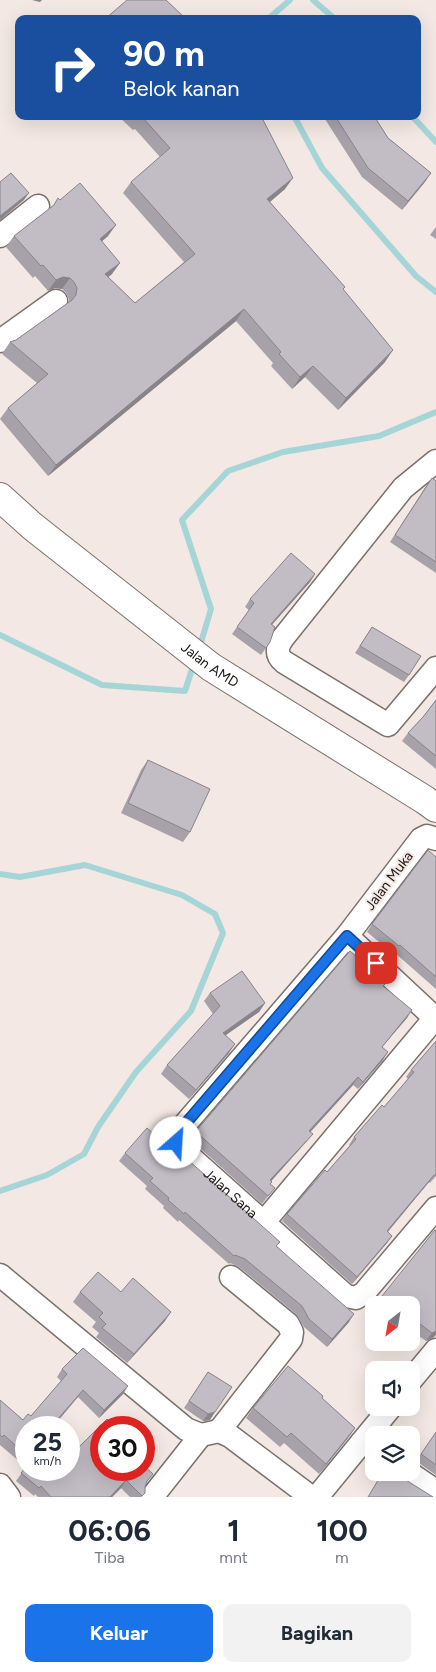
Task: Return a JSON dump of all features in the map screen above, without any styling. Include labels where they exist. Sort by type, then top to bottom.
[{"type":"street","points":[[0,236],[38,206]]},
{"type":"street","points":[[0,341],[56,301]]},
{"type":"street","points":[[436,461],[403,488],[283,638],[278,648],[278,655],[284,662],[388,725],[436,668]]},
{"type":"street","name":"Jalan AMD","points":[[0,497],[32,526],[211,667],[417,794],[436,808]]},
{"type":"street","name":"Jalan Muka","points":[[347,936],[421,839],[427,836],[436,838]]},
{"type":"street","points":[[264,1222],[435,1018],[347,936]]},
{"type":"street","name":"Jalan Sana","points":[[347,936],[180,1130],[176,1143],[178,1147],[264,1222],[343,1295],[356,1298],[364,1293],[436,1208]]},
{"type":"street","points":[[0,1275],[186,1429],[230,1436],[311,1497]]},
{"type":"street","points":[[152,1497],[291,1339],[292,1332],[288,1324],[231,1277]]},
{"type":"street","points":[[420,1369],[436,1350]]},
{"type":"street","points":[[317,1497],[365,1449]]},
{"type":"street","points":[[420,1480],[436,1491]]},
{"type":"street","points":[[0,1485],[9,1497]]},
{"type":"building","points":[[127,0],[166,0],[182,15],[110,15]]},
{"type":"building","points":[[145,120],[263,120],[293,178],[267,199],[345,287],[343,289],[393,350],[346,398],[313,366],[300,377],[279,354],[281,352],[244,309],[56,465],[8,408],[48,374],[10,342],[16,340],[72,300],[76,295],[77,288],[70,278],[63,277],[56,280],[14,236],[54,205],[58,198],[60,200],[80,183],[116,225],[100,239],[120,263],[105,274],[135,303],[195,254],[131,182],[170,148]]},
{"type":"building","points":[[338,120],[377,120],[388,138],[431,173],[408,201],[368,168]]},
{"type":"building","points":[[11,173],[29,193],[0,216],[0,182]]},
{"type":"building","points":[[432,478],[436,481],[436,562],[395,535]]},
{"type":"building","points":[[291,553],[315,574],[271,624],[275,627],[266,648],[237,627],[254,603],[250,599]]},
{"type":"building","points":[[372,627],[421,656],[409,675],[360,646]]},
{"type":"building","points":[[436,700],[436,756],[408,733]]},
{"type":"building","points":[[148,760],[210,789],[190,832],[128,803]]},
{"type":"building","points":[[428,850],[436,857],[436,977],[400,945],[372,924]]},
{"type":"building","points":[[350,951],[387,982],[383,986],[412,1010],[382,1047],[388,1052],[363,1082],[358,1077],[309,1131],[313,1134],[270,1180],[272,1182],[270,1184],[275,1188],[268,1196],[196,1132]]},
{"type":"building","points":[[242,971],[265,1003],[223,1033],[235,1044],[196,1090],[167,1065],[220,1006],[210,993]]},
{"type":"building","points":[[436,1041],[436,1174],[387,1231],[392,1236],[357,1277],[287,1214],[325,1170],[327,1172],[356,1139],[354,1137],[382,1105],[384,1107],[414,1072],[411,1070]]},
{"type":"building","points":[[147,1128],[176,1153],[178,1151],[280,1242],[276,1246],[354,1314],[332,1339],[309,1319],[302,1306],[245,1259],[234,1256],[185,1212],[184,1214],[168,1200],[169,1198],[150,1181],[153,1178],[125,1153]]},
{"type":"building","points":[[435,1230],[436,1331],[432,1333],[420,1324],[420,1296],[382,1296]]},
{"type":"building","points":[[98,1272],[121,1292],[133,1278],[171,1312],[134,1354],[102,1328],[106,1324],[99,1317],[103,1313],[80,1292]]},
{"type":"building","points":[[83,1348],[128,1386],[104,1410],[83,1390],[60,1416],[31,1416],[67,1374],[62,1369]]},
{"type":"building","points":[[288,1366],[323,1396],[322,1398],[355,1428],[326,1464],[291,1433],[287,1437],[253,1408]]},
{"type":"building","points":[[208,1372],[232,1387],[215,1412],[208,1414],[189,1401]]},
{"type":"building","points":[[0,1400],[18,1416],[15,1416],[15,1445],[4,1435],[2,1437],[0,1435]]},
{"type":"building","points":[[436,1432],[436,1465],[421,1454]]},
{"type":"building","points":[[90,1436],[90,1481],[125,1481],[110,1497],[51,1497],[41,1486],[39,1488],[31,1481],[80,1481],[80,1446]]},
{"type":"building","points":[[127,1481],[147,1481],[145,1493],[142,1496]]},
{"type":"building","points":[[378,1481],[407,1481],[433,1497],[368,1497]]},
{"type":"waterway","points":[[273,15],[290,0]]},
{"type":"waterway","points":[[313,0],[330,15]]},
{"type":"waterway","points":[[296,120],[322,168],[416,276],[436,292]]},
{"type":"waterway","points":[[416,120],[436,142]]},
{"type":"waterway","points":[[199,649],[211,609],[182,520],[228,471],[283,452],[379,436],[436,412]]},
{"type":"waterway","points":[[0,635],[102,685],[185,691],[194,663]]},
{"type":"waterway","points":[[0,874],[20,877],[85,865],[182,895],[215,914],[223,933],[191,1011],[136,1072],[98,1127],[84,1154],[47,1175],[0,1191]]},
{"type":"route","points":[[176,1143],[180,1130],[347,936],[376,963]]}]
